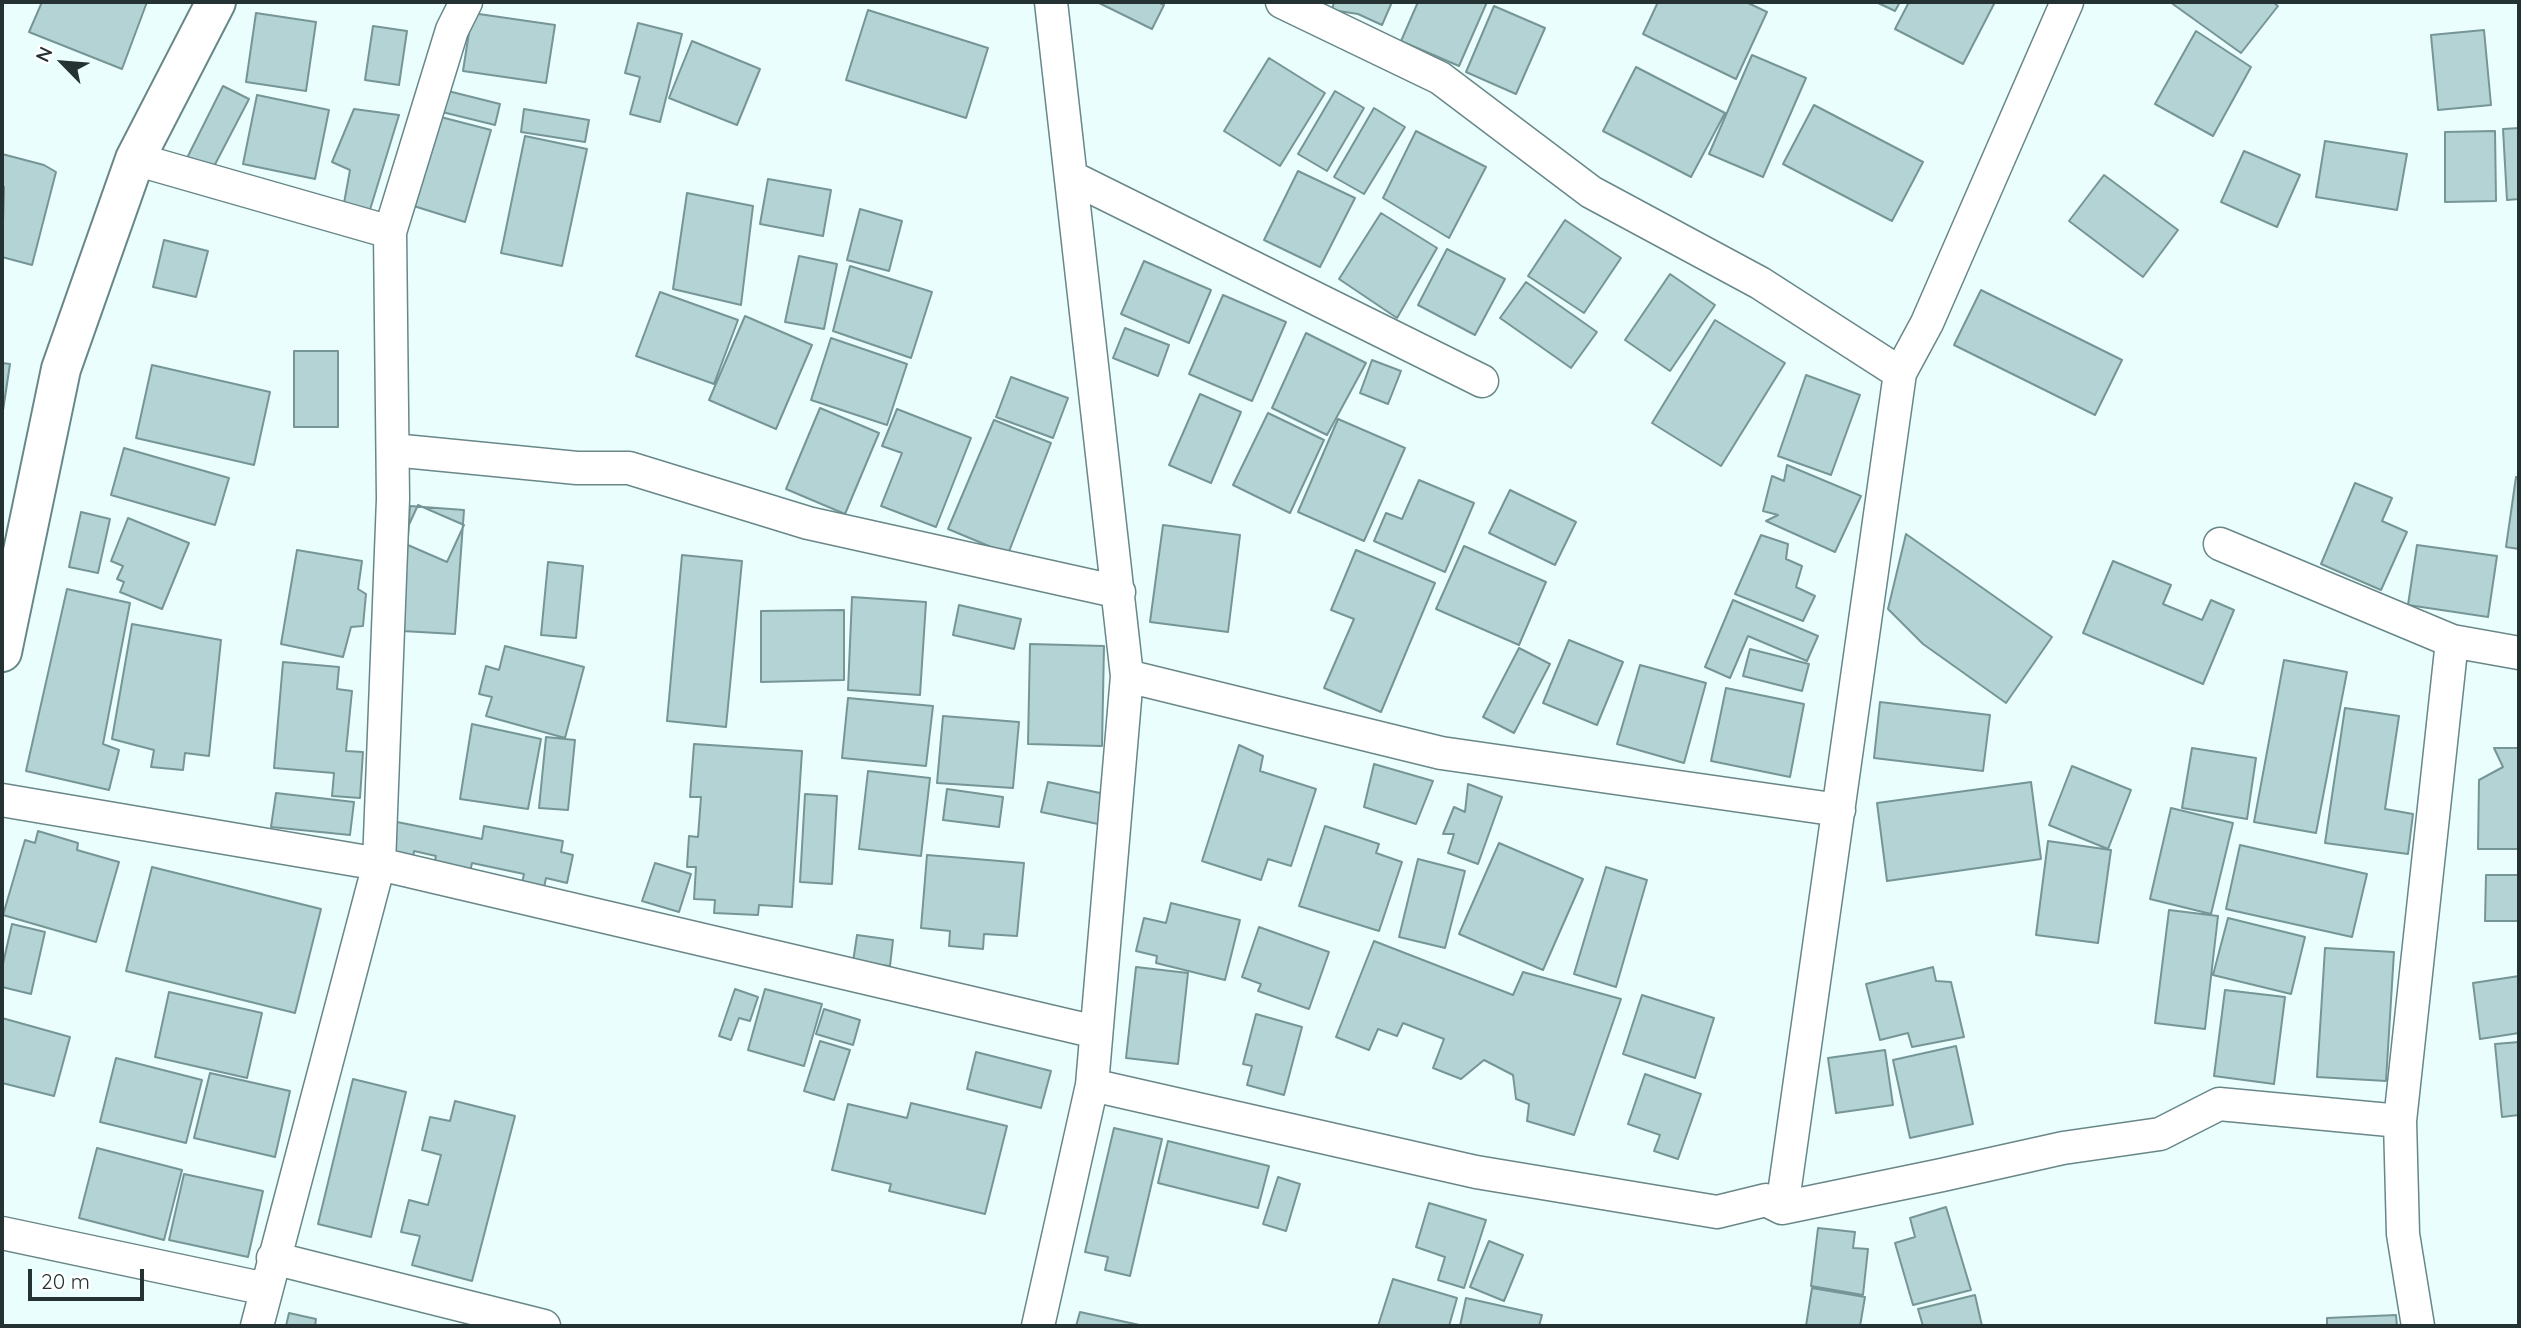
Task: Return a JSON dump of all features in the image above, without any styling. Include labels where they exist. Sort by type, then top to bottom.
[{"type":"street","points":[[2,652],[61,369],[135,159],[216,2]]},
{"type":"street","points":[[257,1326],[379,864],[393,499],[390,232],[452,30],[466,2]]},
{"type":"street","points":[[1038,1326],[1092,1084],[1127,677],[1051,2]]},
{"type":"street","points":[[1282,2],[1440,78],[1591,192],[1760,283],[1900,373]]},
{"type":"street","points":[[1782,1208],[1900,373],[1927,323],[2067,2]]},
{"type":"street","points":[[135,159],[390,232]]},
{"type":"street","points":[[1071,177],[1482,381]]},
{"type":"street","points":[[393,450],[577,468],[629,468],[807,523],[1119,592]]},
{"type":"street","points":[[2220,544],[2452,641],[2519,653]]},
{"type":"street","points":[[2418,1326],[2403,1234],[2400,1121],[2452,641]]},
{"type":"street","points":[[1127,677],[1441,752],[1839,810]]},
{"type":"street","points":[[2,800],[379,864],[1096,1032]]},
{"type":"street","points":[[1092,1084],[1476,1172],[1717,1212],[1766,1200],[1782,1208],[2063,1147],[2160,1134],[2219,1104],[2400,1121]]},
{"type":"street","points":[[2,1233],[266,1289]]},
{"type":"street","points":[[274,1258],[544,1326]]},
{"type":"building","points":[[42,2],[147,2],[122,69],[29,32]]},
{"type":"building","points":[[1097,2],[1158,2],[1164,5],[1152,29]]},
{"type":"building","points":[[1334,2],[1392,2],[1382,25],[1358,14],[1332,10]]},
{"type":"building","points":[[1418,2],[1487,2],[1459,66],[1401,41]]},
{"type":"building","points":[[1658,2],[1746,2],[1767,12],[1736,79],[1643,34]]},
{"type":"building","points":[[1876,2],[1900,2],[1895,11]]},
{"type":"building","points":[[1909,2],[1995,2],[1963,64],[1895,29]]},
{"type":"building","points":[[2170,2],[2273,2],[2278,6],[2241,53]]},
{"type":"building","points":[[1494,6],[1545,28],[1516,94],[1466,72]]},
{"type":"building","points":[[868,10],[988,48],[966,118],[846,80]]},
{"type":"building","points":[[256,13],[316,22],[306,91],[246,82]]},
{"type":"building","points":[[472,13],[555,25],[546,83],[463,71]]},
{"type":"building","points":[[638,23],[682,34],[660,122],[630,114],[640,77],[625,73]]},
{"type":"building","points":[[373,26],[407,31],[399,85],[365,80]]},
{"type":"building","points":[[2484,30],[2491,105],[2438,110],[2431,35]]},
{"type":"building","points":[[2196,31],[2251,67],[2213,136],[2155,104]]},
{"type":"building","points":[[692,41],[760,69],[737,125],[669,98]]},
{"type":"building","points":[[1752,55],[1806,78],[1763,177],[1709,154]]},
{"type":"building","points":[[1269,58],[1325,93],[1280,166],[1224,131]]},
{"type":"building","points":[[1636,67],[1725,113],[1691,177],[1603,131]]},
{"type":"building","points":[[223,86],[249,99],[209,176],[184,164]]},
{"type":"building","points":[[444,90],[500,104],[495,125],[438,111]]},
{"type":"building","points":[[1335,91],[1364,108],[1327,171],[1298,154]]},
{"type":"building","points":[[257,95],[329,110],[315,179],[243,164]]},
{"type":"building","points":[[1814,105],[1923,162],[1892,221],[1783,164]]},
{"type":"building","points":[[1374,108],[1405,127],[1364,194],[1334,177]]},
{"type":"building","points":[[354,109],[399,115],[369,213],[344,203],[350,170],[332,162]]},
{"type":"building","points":[[524,109],[589,120],[585,142],[521,132]]},
{"type":"building","points":[[433,115],[491,130],[465,222],[404,203]]},
{"type":"building","points":[[2519,128],[2519,199],[2507,200],[2503,129]]},
{"type":"building","points":[[1416,131],[1486,167],[1449,238],[1383,198]]},
{"type":"building","points":[[2495,131],[2496,201],[2445,202],[2445,132]]},
{"type":"building","points":[[525,136],[587,149],[562,266],[501,253]]},
{"type":"building","points":[[2325,141],[2407,154],[2397,210],[2316,197]]},
{"type":"building","points":[[2244,151],[2300,175],[2277,227],[2221,202]]},
{"type":"building","points":[[2,154],[44,165],[56,172],[32,265],[2,257]]},
{"type":"building","points":[[1298,171],[1355,198],[1320,267],[1264,240]]},
{"type":"building","points":[[2104,175],[2178,230],[2143,277],[2069,221]]},
{"type":"building","points":[[768,179],[831,190],[823,236],[760,224]]},
{"type":"building","points":[[687,193],[753,206],[741,305],[673,289]]},
{"type":"building","points":[[860,209],[902,221],[889,271],[847,260]]},
{"type":"building","points":[[1381,213],[1437,248],[1397,318],[1339,279]]},
{"type":"building","points":[[1565,220],[1621,258],[1584,313],[1528,276]]},
{"type":"building","points":[[164,240],[208,251],[196,297],[153,287]]},
{"type":"building","points":[[1447,249],[1505,279],[1475,335],[1418,305]]},
{"type":"building","points":[[799,256],[837,264],[824,329],[785,322]]},
{"type":"building","points":[[1144,261],[1211,290],[1189,343],[1121,314]]},
{"type":"building","points":[[850,266],[932,292],[911,358],[833,331]]},
{"type":"building","points":[[1670,274],[1715,305],[1670,371],[1625,340]]},
{"type":"building","points":[[1526,282],[1597,332],[1571,368],[1500,318]]},
{"type":"building","points":[[1981,290],[2122,360],[2095,415],[1954,345]]},
{"type":"building","points":[[660,292],[738,320],[714,384],[636,356]]},
{"type":"building","points":[[1223,295],[1286,322],[1252,401],[1189,374]]},
{"type":"building","points":[[745,316],[812,345],[776,429],[709,400]]},
{"type":"building","points":[[1715,320],[1785,363],[1721,466],[1652,423]]},
{"type":"building","points":[[1125,328],[1169,345],[1158,376],[1113,358]]},
{"type":"building","points":[[1306,333],[1366,363],[1327,435],[1272,408]]},
{"type":"building","points":[[831,338],[907,364],[887,425],[811,400]]},
{"type":"building","points":[[294,351],[338,351],[338,427],[294,427]]},
{"type":"building","points":[[1372,360],[1401,371],[1388,404],[1360,393]]},
{"type":"building","points":[[2,363],[10,364],[2,417]]},
{"type":"building","points":[[152,365],[270,392],[254,465],[136,438]]},
{"type":"building","points":[[1806,375],[1860,395],[1831,475],[1778,456]]},
{"type":"building","points":[[1011,377],[1068,398],[1053,438],[996,417]]},
{"type":"building","points":[[1200,394],[1241,412],[1211,483],[1169,465]]},
{"type":"building","points":[[820,408],[879,433],[845,514],[786,489]]},
{"type":"building","points":[[897,409],[971,438],[936,527],[881,506],[902,453],[882,446]]},
{"type":"building","points":[[1268,413],[1324,440],[1290,513],[1233,485]]},
{"type":"building","points":[[1338,419],[1405,448],[1364,541],[1298,512]]},
{"type":"building","points":[[994,420],[1051,443],[1008,554],[948,529]]},
{"type":"building","points":[[124,448],[229,478],[215,525],[111,495]]},
{"type":"building","points":[[1787,465],[1861,496],[1835,552],[1766,521],[1778,515],[1763,511],[1772,476],[1784,481]]},
{"type":"building","points":[[2516,477],[2519,477],[2519,549],[2506,547]]},
{"type":"building","points":[[1419,480],[1474,503],[1445,572],[1374,541],[1386,513],[1402,519]]},
{"type":"building","points":[[2355,483],[2392,498],[2382,521],[2407,532],[2381,590],[2321,564]]},
{"type":"building","points":[[1510,490],[1576,522],[1555,565],[1489,533]]},
{"type":"building","points":[[418,505],[464,525],[447,562],[401,542]]},
{"type":"building","points":[[410,506],[464,510],[455,634],[402,631]]},
{"type":"building","points":[[81,512],[110,519],[98,573],[69,567]]},
{"type":"building","points":[[128,518],[189,543],[162,609],[120,592],[124,582],[117,579],[123,566],[111,561]]},
{"type":"building","points":[[1163,525],[1240,535],[1228,632],[1150,622]]},
{"type":"building","points":[[1906,534],[2052,637],[2006,703],[1923,644],[1888,609]]},
{"type":"building","points":[[1761,535],[1788,544],[1786,559],[1802,566],[1796,587],[1815,596],[1803,621],[1735,594]]},
{"type":"building","points":[[2417,545],[2497,556],[2488,617],[2408,605]]},
{"type":"building","points":[[1464,546],[1546,582],[1519,645],[1436,609]]},
{"type":"building","points":[[297,550],[362,561],[358,589],[366,594],[363,626],[351,627],[343,657],[281,644]]},
{"type":"building","points":[[1356,550],[1435,583],[1381,712],[1324,688],[1354,619],[1331,610]]},
{"type":"building","points":[[682,555],[742,561],[726,727],[667,721]]},
{"type":"building","points":[[2113,561],[2171,585],[2163,604],[2202,620],[2211,600],[2234,610],[2203,684],[2083,633]]},
{"type":"building","points":[[548,562],[583,566],[576,638],[541,635]]},
{"type":"building","points":[[67,589],[130,603],[103,744],[119,750],[109,790],[26,771]]},
{"type":"building","points":[[852,597],[926,602],[920,695],[848,690]]},
{"type":"building","points":[[1733,600],[1818,636],[1807,661],[1748,636],[1730,678],[1705,667]]},
{"type":"building","points":[[959,605],[1021,619],[1014,649],[953,635]]},
{"type":"building","points":[[844,610],[844,680],[761,682],[761,611]]},
{"type":"building","points":[[132,624],[221,640],[209,756],[185,753],[183,770],[151,767],[154,750],[112,739]]},
{"type":"building","points":[[1569,640],[1623,662],[1597,725],[1543,703]]},
{"type":"building","points":[[1030,644],[1104,646],[1102,746],[1028,744]]},
{"type":"building","points":[[505,646],[584,667],[565,738],[486,716],[492,697],[479,694],[486,666],[499,670]]},
{"type":"building","points":[[1519,648],[1550,664],[1514,733],[1483,717]]},
{"type":"building","points":[[1750,649],[1809,664],[1802,691],[1743,676]]},
{"type":"building","points":[[2284,660],[2347,672],[2316,833],[2254,822]]},
{"type":"building","points":[[283,662],[339,667],[337,689],[352,691],[346,751],[363,752],[360,798],[332,796],[334,773],[274,768]]},
{"type":"building","points":[[1640,665],[1706,683],[1684,763],[1617,744]]},
{"type":"building","points":[[1726,688],[1804,704],[1790,777],[1711,761]]},
{"type":"building","points":[[848,698],[933,706],[926,766],[842,758]]},
{"type":"building","points":[[1880,702],[1990,715],[1983,771],[1874,758]]},
{"type":"building","points":[[2345,708],[2399,716],[2385,809],[2413,814],[2408,854],[2325,843]]},
{"type":"building","points":[[943,716],[1019,722],[1013,788],[937,783]]},
{"type":"building","points":[[472,724],[541,739],[528,809],[460,799]]},
{"type":"building","points":[[546,737],[575,740],[568,810],[539,808]]},
{"type":"building","points":[[694,744],[802,751],[792,907],[759,905],[758,915],[714,913],[715,900],[694,899],[696,867],[687,867],[689,836],[698,837],[701,797],[690,797]]},
{"type":"building","points":[[1239,745],[1263,756],[1260,771],[1316,789],[1291,866],[1268,859],[1261,880],[1202,861]]},
{"type":"building","points":[[2192,748],[2256,758],[2247,819],[2182,808]]},
{"type":"building","points":[[2494,748],[2519,748],[2519,849],[2478,849],[2479,780],[2503,767]]},
{"type":"building","points":[[1374,764],[1433,781],[1416,824],[1364,807]]},
{"type":"building","points":[[2072,766],[2131,790],[2108,849],[2049,825]]},
{"type":"building","points":[[868,771],[930,778],[921,856],[859,849]]},
{"type":"building","points":[[1048,782],[1105,794],[1098,824],[1041,812]]},
{"type":"building","points":[[2031,782],[2041,859],[1887,881],[1877,803]]},
{"type":"building","points":[[1468,784],[1502,797],[1478,864],[1448,853],[1454,834],[1443,834],[1454,807],[1465,812]]},
{"type":"building","points":[[947,789],[1003,797],[999,827],[943,820]]},
{"type":"building","points":[[276,793],[354,802],[350,835],[271,827]]},
{"type":"building","points":[[805,794],[837,796],[832,884],[800,882]]},
{"type":"building","points":[[2171,808],[2233,823],[2211,914],[2150,899]]},
{"type":"building","points":[[397,822],[482,839],[484,826],[563,841],[561,852],[573,855],[567,883],[546,878],[544,888],[522,883],[524,874],[472,863],[470,872],[434,864],[436,856],[414,851],[413,859],[390,854]]},
{"type":"building","points":[[1325,826],[1379,844],[1376,853],[1402,862],[1379,931],[1299,906]]},
{"type":"building","points":[[38,831],[78,843],[77,850],[119,862],[96,942],[3,915],[25,840],[35,843]]},
{"type":"building","points":[[2048,841],[2111,850],[2098,943],[2036,935]]},
{"type":"building","points":[[1499,843],[1583,879],[1543,970],[1459,934]]},
{"type":"building","points":[[2240,845],[2367,874],[2352,937],[2226,909]]},
{"type":"building","points":[[927,855],[1024,863],[1017,936],[984,934],[983,949],[949,946],[950,931],[921,928]]},
{"type":"building","points":[[1418,859],[1465,871],[1445,948],[1399,937]]},
{"type":"building","points":[[655,863],[691,874],[679,912],[642,901]]},
{"type":"building","points":[[152,867],[321,909],[295,1013],[126,971]]},
{"type":"building","points":[[1606,867],[1647,880],[1616,987],[1574,974]]},
{"type":"building","points":[[2486,875],[2519,875],[2519,921],[2485,921]]},
{"type":"building","points":[[1171,903],[1240,920],[1225,980],[1156,963],[1157,956],[1136,951],[1144,918],[1166,923]]},
{"type":"building","points":[[2169,910],[2218,916],[2205,1029],[2155,1023]]},
{"type":"building","points":[[2228,918],[2305,937],[2291,994],[2213,975]]},
{"type":"building","points":[[12,924],[45,932],[31,994],[2,987],[2,968]]},
{"type":"building","points":[[1259,927],[1329,952],[1309,1009],[1258,991],[1261,984],[1242,977]]},
{"type":"building","points":[[857,935],[893,940],[890,966],[853,962]]},
{"type":"building","points":[[1374,941],[1513,995],[1523,972],[1621,999],[1574,1135],[1527,1121],[1529,1104],[1516,1099],[1513,1075],[1484,1060],[1461,1079],[1433,1068],[1444,1039],[1403,1023],[1397,1036],[1378,1029],[1369,1050],[1336,1037]]},
{"type":"building","points":[[2325,948],[2394,952],[2386,1081],[2317,1077]]},
{"type":"building","points":[[1136,967],[1188,973],[1178,1064],[1126,1058]]},
{"type":"building","points":[[1933,967],[1936,981],[1951,982],[1964,1037],[1912,1047],[1908,1033],[1880,1040],[1866,984]]},
{"type":"building","points":[[2519,976],[2519,1033],[2480,1039],[2473,983]]},
{"type":"building","points":[[735,989],[758,997],[750,1021],[739,1018],[731,1040],[719,1036]]},
{"type":"building","points":[[765,989],[822,1004],[804,1066],[748,1050]]},
{"type":"building","points":[[2225,990],[2285,997],[2274,1084],[2214,1076]]},
{"type":"building","points":[[169,992],[262,1013],[247,1078],[155,1057]]},
{"type":"building","points":[[1642,995],[1714,1018],[1695,1078],[1623,1054]]},
{"type":"building","points":[[824,1009],[860,1020],[853,1045],[816,1034]]},
{"type":"building","points":[[1256,1014],[1302,1027],[1284,1095],[1247,1085],[1252,1066],[1243,1064]]},
{"type":"building","points":[[2,1018],[70,1037],[54,1096],[2,1083]]},
{"type":"building","points":[[820,1041],[850,1050],[834,1100],[804,1091]]},
{"type":"building","points":[[2519,1042],[2519,1115],[2502,1117],[2495,1044]]},
{"type":"building","points":[[1956,1046],[1973,1124],[1910,1138],[1893,1060]]},
{"type":"building","points":[[1885,1050],[1893,1105],[1836,1113],[1828,1058]]},
{"type":"building","points":[[976,1052],[1051,1071],[1041,1108],[967,1089]]},
{"type":"building","points":[[116,1058],[202,1080],[186,1143],[100,1122]]},
{"type":"building","points":[[210,1073],[290,1091],[275,1157],[194,1138]]},
{"type":"building","points":[[1645,1074],[1701,1094],[1678,1159],[1654,1151],[1660,1135],[1628,1124]]},
{"type":"building","points":[[353,1079],[406,1092],[371,1237],[318,1224]]},
{"type":"building","points":[[455,1101],[515,1116],[472,1281],[412,1265],[420,1236],[401,1232],[409,1200],[428,1205],[441,1155],[422,1150],[430,1117],[450,1121]]},
{"type":"building","points":[[911,1103],[1007,1126],[985,1214],[889,1191],[891,1184],[832,1170],[848,1104],[907,1118]]},
{"type":"building","points":[[1114,1128],[1162,1139],[1130,1276],[1105,1270],[1108,1257],[1085,1252]]},
{"type":"building","points":[[1168,1141],[1269,1166],[1258,1208],[1158,1183]]},
{"type":"building","points":[[97,1148],[182,1170],[164,1240],[79,1218]]},
{"type":"building","points":[[184,1174],[263,1191],[248,1257],[169,1240]]},
{"type":"building","points":[[1278,1177],[1300,1184],[1286,1231],[1263,1224]]},
{"type":"building","points":[[1429,1203],[1486,1220],[1464,1288],[1438,1280],[1445,1257],[1416,1247]]},
{"type":"building","points":[[1946,1207],[1971,1290],[1913,1305],[1895,1243],[1915,1237],[1910,1218]]},
{"type":"building","points":[[1818,1228],[1855,1232],[1853,1248],[1868,1249],[1863,1295],[1811,1286]]},
{"type":"building","points":[[1489,1241],[1523,1255],[1504,1301],[1470,1287]]},
{"type":"building","points":[[1393,1279],[1457,1298],[1449,1326],[1378,1326]]},
{"type":"building","points":[[1812,1288],[1865,1297],[1860,1326],[1806,1326]]},
{"type":"building","points":[[1975,1295],[1982,1326],[1923,1326],[1918,1309]]},
{"type":"building","points":[[1466,1298],[1542,1315],[1539,1326],[1460,1326]]},
{"type":"building","points":[[1080,1312],[1144,1326],[1076,1326]]},
{"type":"building","points":[[289,1313],[316,1319],[315,1326],[286,1326]]},
{"type":"building","points":[[2396,1315],[2397,1326],[2327,1326],[2327,1318]]}]
